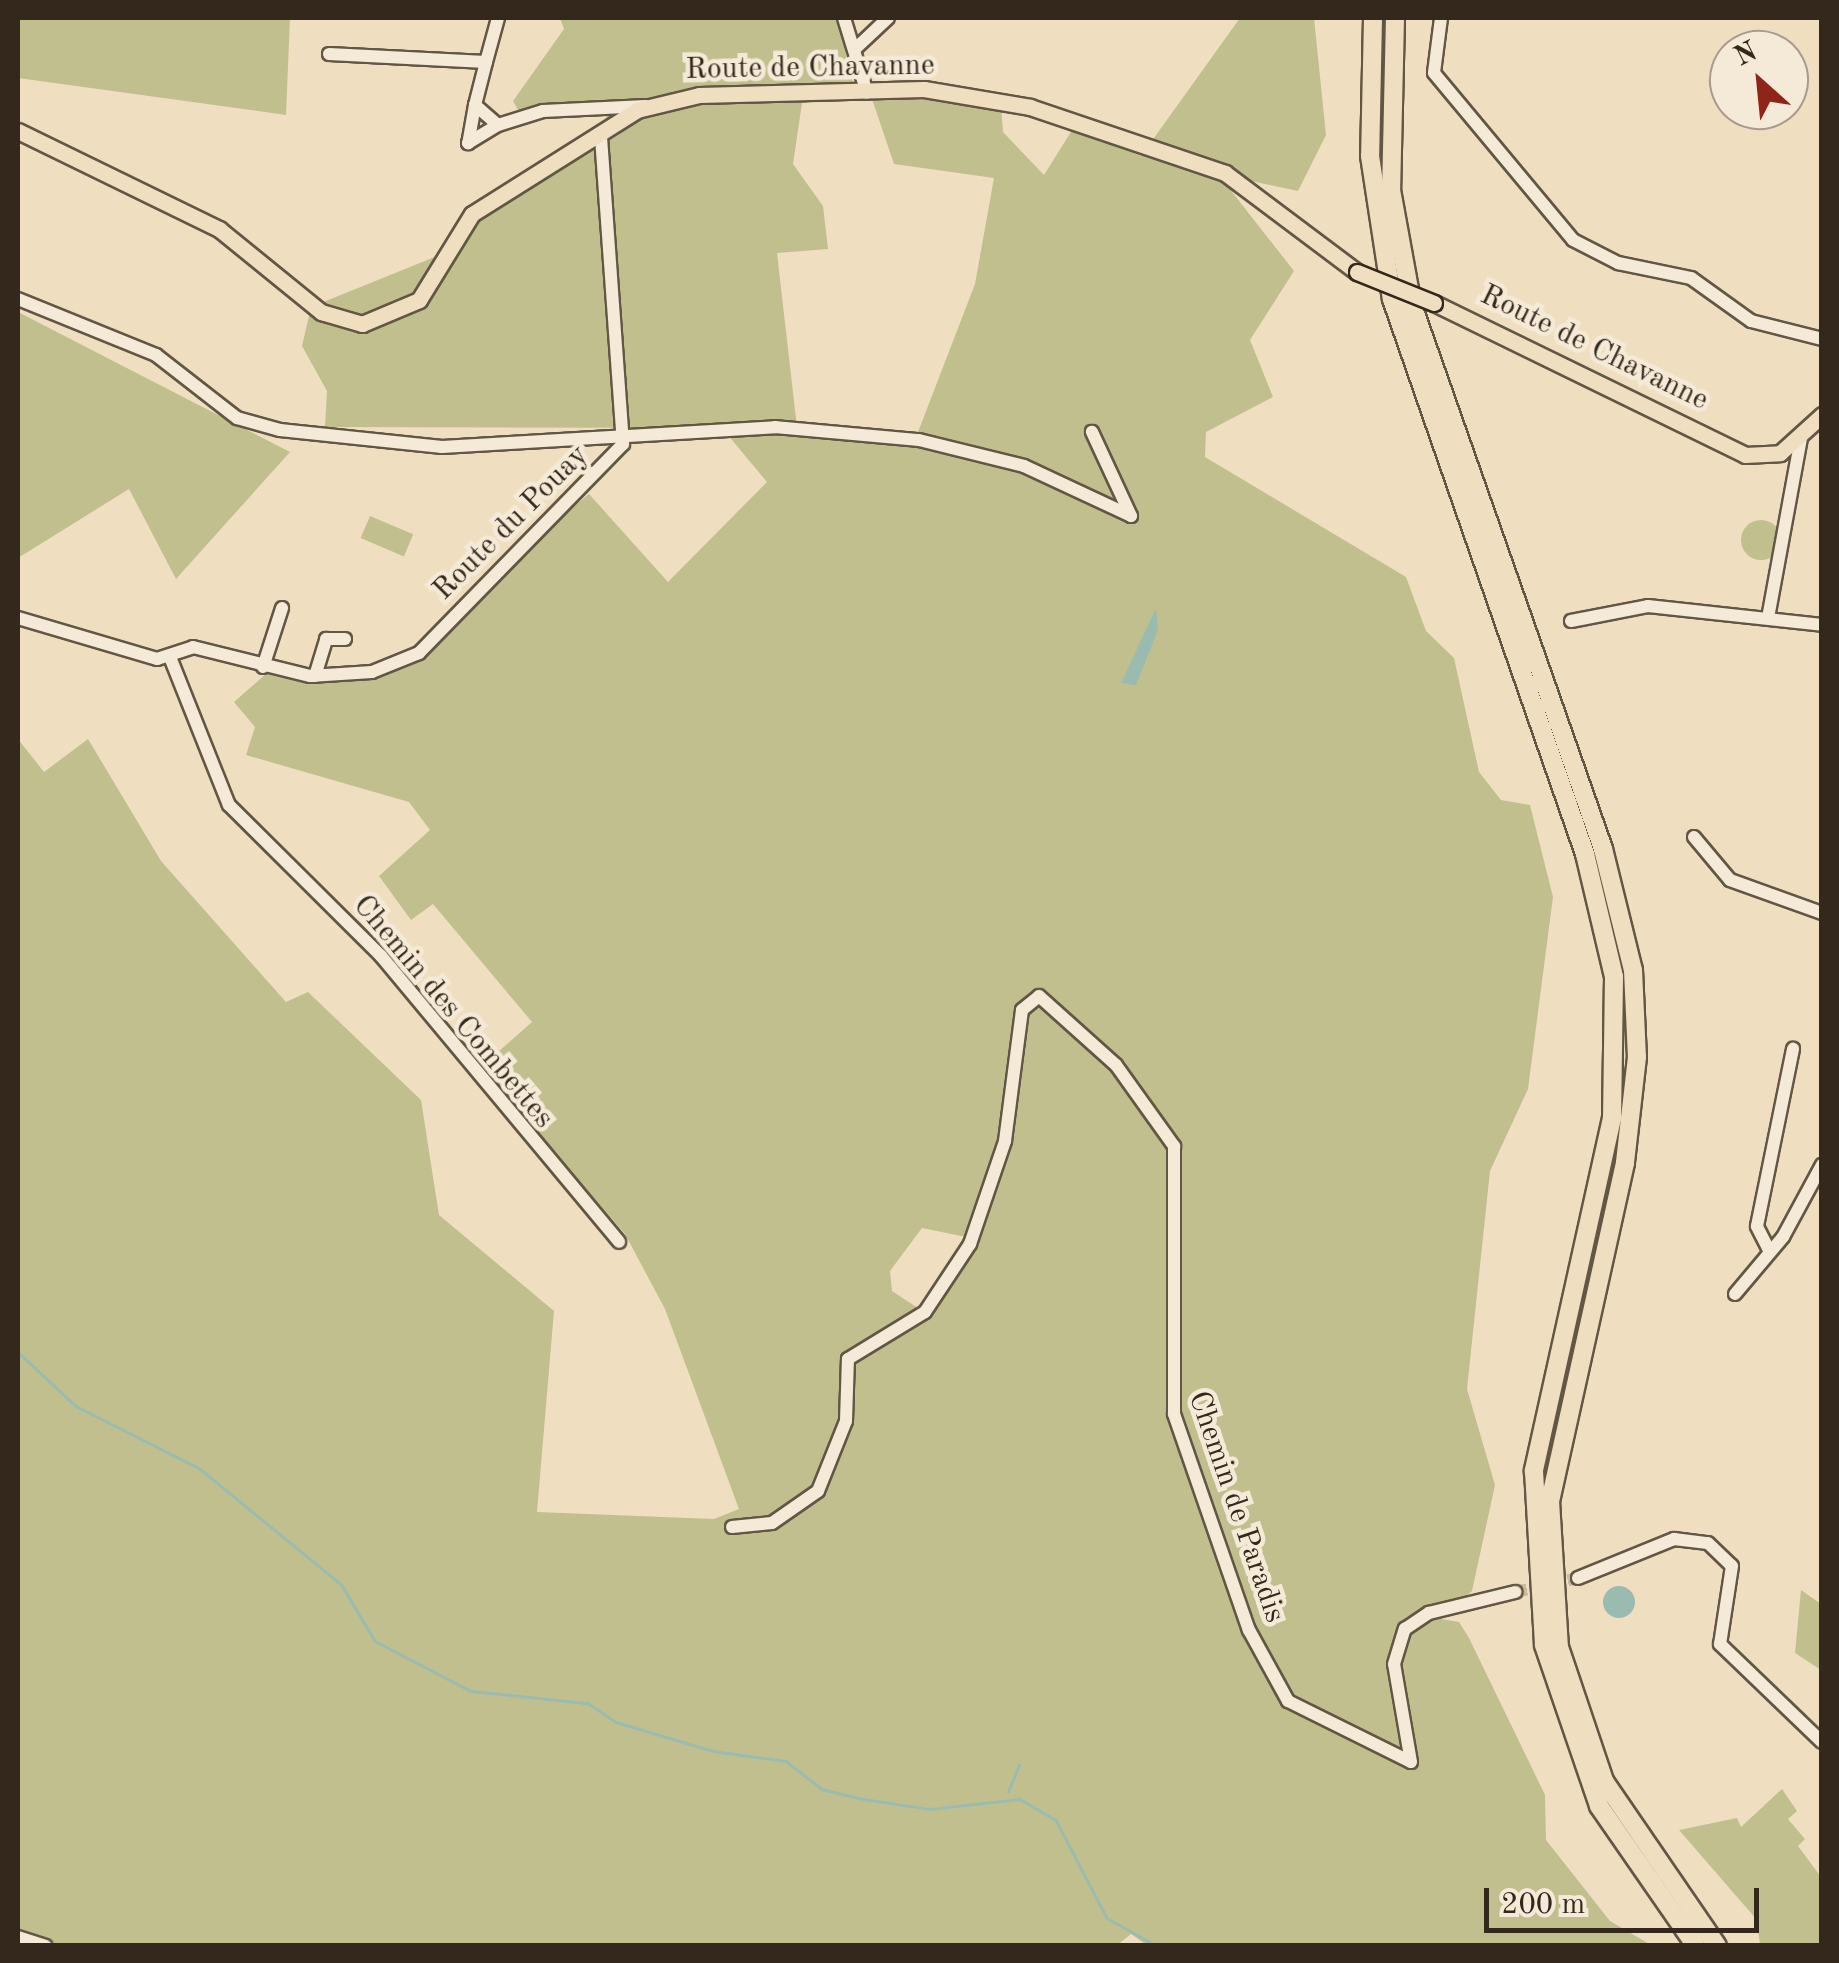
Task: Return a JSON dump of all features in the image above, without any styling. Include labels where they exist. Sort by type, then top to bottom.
[{"type":"highway","points":[[1373,18],[1370,156],[1392,300],[1585,854],[1614,977],[1612,1118],[1534,1471],[1544,1644],[1598,1806],[1696,1946]]},
{"type":"highway","points":[[1395,18],[1391,190],[1412,305],[1603,849],[1633,970],[1637,1058],[1625,1162],[1550,1501],[1559,1647],[1604,1781],[1717,1946]]},
{"type":"main road","name":"Route de Chavanne","points":[[18,132],[219,229],[321,312],[362,324],[419,300],[472,214],[646,106],[699,95],[924,89],[1030,107],[1225,173],[1357,272],[1434,302],[1745,456],[1769,457],[1801,439],[1822,415]]},
{"type":"street","points":[[498,18],[468,143],[498,125],[544,111],[646,106]]},
{"type":"street","points":[[844,18],[867,93]]},
{"type":"street","points":[[855,49],[888,18]]},
{"type":"street","points":[[1441,18],[1434,73],[1574,240],[1618,264],[1690,278],[1751,321],[1822,339]]},
{"type":"street","points":[[329,54],[486,62]]},
{"type":"street","points":[[475,104],[498,125]]},
{"type":"street","name":"Route du Pouay","points":[[18,618],[170,657],[193,647],[262,667],[315,676],[372,672],[419,653],[623,440],[601,134]]},
{"type":"street","points":[[18,300],[156,355],[226,411],[271,428],[442,447],[623,440],[776,427],[931,442],[1024,466],[1131,516],[1092,432]]},
{"type":"street","points":[[1768,618],[1801,439]]},
{"type":"street","points":[[1571,621],[1648,606],[1822,625]]},
{"type":"street","points":[[262,667],[282,608]]},
{"type":"street","points":[[315,676],[326,638],[345,639]]},
{"type":"street","name":"Chemin des Combettes","points":[[170,657],[228,805],[381,956],[619,1242]]},
{"type":"street","points":[[1694,837],[1730,880],[1822,913]]},
{"type":"street","name":"Chemin de Paradis","points":[[732,1527],[772,1524],[818,1491],[846,1421],[848,1360],[925,1312],[970,1244],[1006,1141],[1022,1010],[1039,996],[1116,1065],[1174,1146],[1171,1399],[1249,1630],[1288,1701],[1411,1762],[1394,1664],[1405,1629],[1429,1613],[1515,1592]]},
{"type":"street","points":[[1770,1252],[1757,1226],[1792,1049]]},
{"type":"street","points":[[1734,1294],[1770,1252],[1822,1165]]},
{"type":"street","points":[[1578,1578],[1674,1539],[1708,1544],[1732,1566],[1720,1644],[1822,1742]]},
{"type":"street","points":[[18,1937],[46,1946]]},
{"type":"shaded area","points":[[18,18],[290,18],[286,115],[18,78]]},
{"type":"shaded area","points":[[560,18],[837,18],[857,100],[802,103],[793,164],[823,206],[828,249],[777,253],[798,436],[913,445],[975,284],[994,178],[894,164],[872,99],[925,93],[1001,106],[1003,132],[1044,175],[1074,127],[1141,156],[1240,18],[1314,18],[1326,135],[1298,191],[1218,174],[1294,271],[1250,340],[1273,397],[1206,432],[1205,457],[1406,577],[1426,631],[1454,658],[1479,772],[1501,800],[1530,805],[1553,897],[1528,1089],[1490,1171],[1467,1389],[1495,1485],[1472,1591],[1441,1619],[1459,1622],[1469,1638],[1545,1795],[1546,1840],[1610,1921],[1651,1945],[1148,1946],[1131,1934],[1116,1946],[18,1945],[18,739],[44,772],[88,739],[161,861],[286,1002],[308,992],[421,1100],[439,1215],[554,1311],[537,1512],[714,1519],[739,1509],[665,1309],[625,1234],[481,1067],[532,1022],[433,904],[411,920],[379,876],[430,830],[409,802],[246,755],[255,727],[234,702],[267,673],[307,678],[406,666],[496,570],[589,494],[668,582],[767,482],[722,428],[325,427],[327,391],[302,346],[311,307],[462,246],[471,225],[620,134],[602,112],[525,122],[513,101],[564,29]],"holes":[[[922,1228],[976,1239],[927,1314],[892,1291],[890,1271]]]},
{"type":"shaded area","points":[[18,312],[290,452],[176,579],[129,489],[18,558]]},
{"type":"shaded area","points":[[370,516],[413,534],[404,556],[361,538]]},
{"type":"shaded area","points":[[1761,520],[1775,526],[1781,540],[1775,554],[1761,560],[1747,554],[1741,540],[1747,526]]},
{"type":"shaded area","points":[[1801,1590],[1821,1604],[1821,1670],[1795,1653]]},
{"type":"shaded area","points":[[1782,1789],[1797,1811],[1788,1819],[1805,1839],[1798,1846],[1821,1877],[1821,1945],[1760,1945],[1757,1920],[1679,1830],[1737,1818],[1741,1827]]},
{"type":"water","points":[[1156,608],[1158,630],[1136,685],[1121,683]]},
{"type":"water","points":[[1619,1586],[1630,1591],[1635,1602],[1630,1613],[1619,1618],[1608,1613],[1603,1602],[1608,1591]]},
{"type":"waterway","points":[[18,1352],[76,1406],[199,1468],[342,1585],[375,1641],[471,1691],[588,1703],[616,1722],[713,1751],[786,1761],[822,1789],[857,1798],[930,1809],[1020,1799],[1056,1820],[1107,1918],[1157,1946]]},
{"type":"waterway","points":[[1008,1792],[1019,1765]]},
{"type":"tunnel","points":[[1515,1592],[1578,1578]]}]
